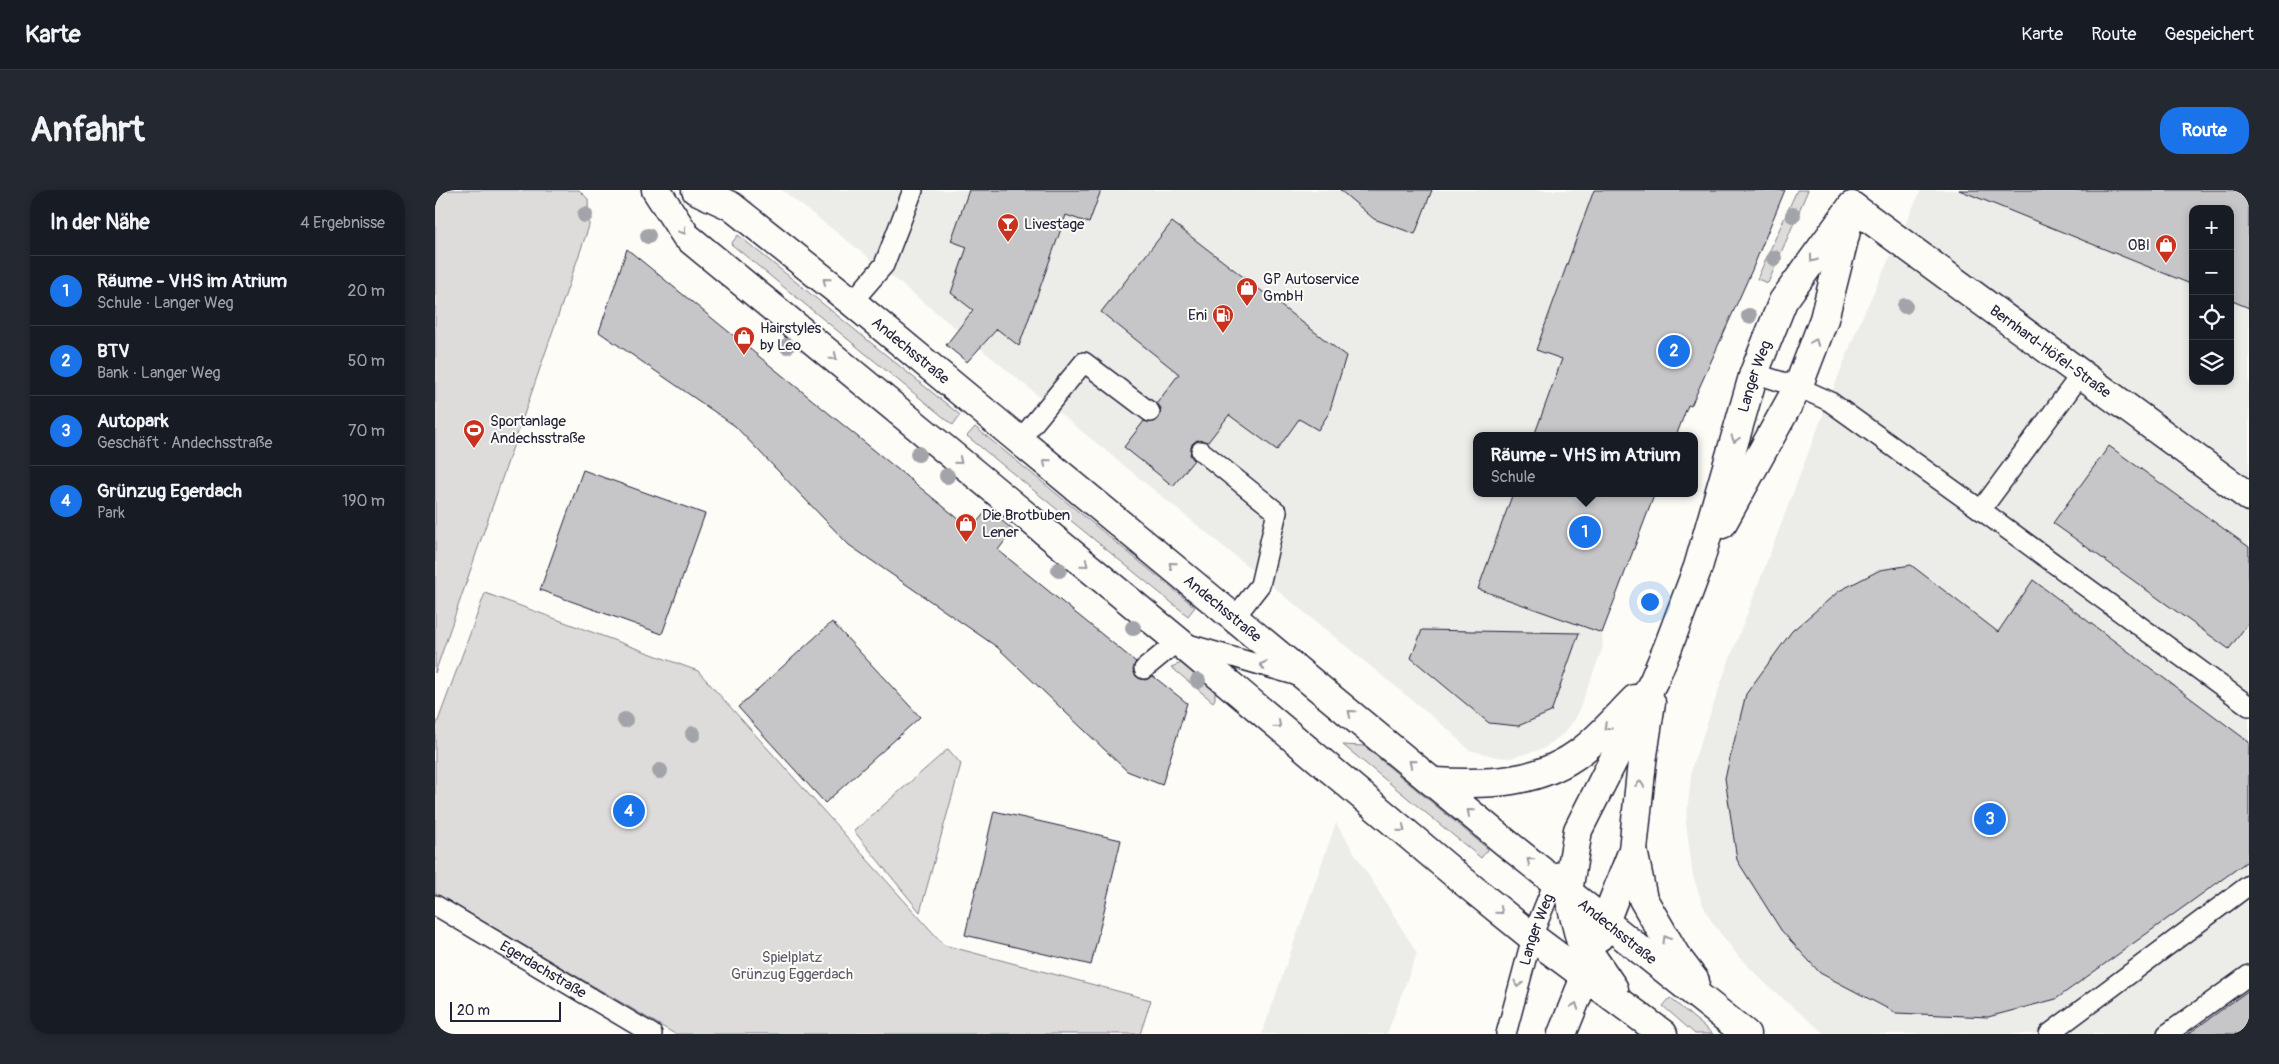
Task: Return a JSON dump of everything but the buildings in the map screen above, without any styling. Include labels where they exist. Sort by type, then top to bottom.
[{"type":"street","points":[[656,190],[686,236],[1178,641],[1532,937],[1589,967]]},
{"type":"street","name":"Andechsstraße","points":[[696,190],[729,198],[852,302],[1561,886],[1747,1034]]},
{"type":"street","name":"Langer Weg","points":[[1663,1034],[1589,967],[1561,886],[1577,830],[1654,680],[1698,567],[1753,373],[1783,301],[1855,198]]},
{"type":"street","name":"Langer Weg","points":[[1698,567],[1798,387],[1824,318],[1855,198]]},
{"type":"street","name":"Bernhard-Höfel-Straße","points":[[1855,198],[2082,373],[2249,496]]},
{"type":"street","points":[[1435,782],[1479,785],[1525,778],[1546,772],[1583,751],[1654,680]]},
{"type":"street","name":"Langer Weg","points":[[1563,1034],[1589,967],[1604,920],[1633,850],[1642,762],[1654,680]]},
{"type":"street","name":"Langer Weg","points":[[1633,850],[1643,899],[1676,956],[1715,1007]]},
{"type":"lane","points":[[852,302],[884,265],[913,190]]},
{"type":"lane","points":[[1020,440],[1084,362],[1150,412]]},
{"type":"lane","points":[[1753,373],[1798,387],[1829,401],[2249,706]]},
{"type":"lane","points":[[1981,510],[2082,373]]},
{"type":"lane","points":[[1201,451],[1277,512],[1260,585],[1235,617]]},
{"type":"lane","points":[[1144,668],[1178,641],[1310,679]]},
{"type":"lane","points":[[2049,1034],[2249,885]]},
{"type":"lane","name":"Langer Weg","points":[[1506,1034],[1532,937],[1561,886]]},
{"type":"lane","name":"Egerdachstraße","points":[[435,906],[652,1034]]},
{"type":"lane","points":[[2167,1034],[2249,975]]},
{"type":"shaded area","points":[[782,190],[1785,190],[1678,432],[1473,432],[1473,497],[1653,497],[1602,633],[1603,647],[1576,718],[1564,733],[1543,749],[1510,758],[1497,757],[1469,750],[1450,731],[863,253]]},
{"type":"shaded area","points":[[1921,190],[2249,190],[2249,1034],[1825,1034],[1767,985],[1738,956],[1712,922],[1702,903],[1693,876],[1686,823],[1692,767],[1723,677],[1859,324]]},
{"type":"shaded area","points":[[1336,823],[1417,953],[1387,1034],[1262,1034]]},
{"type":"green space","name":"Sportanlage Andechsstraße","points":[[435,190],[579,190],[588,199],[589,226],[435,673]]},
{"type":"green space","points":[[1797,190],[1808,190],[1768,283],[1757,279]]},
{"type":"green space","points":[[738,235],[960,415],[953,425],[731,244]]},
{"type":"green space","points":[[975,427],[1195,607],[1188,616],[967,436]]},
{"type":"green space","name":"Spielplatz Grünzug Eggerdach","points":[[485,593],[698,671],[944,945],[1151,1000],[1140,1034],[675,1034],[435,893],[435,729]]},
{"type":"green space","points":[[1184,662],[1215,685],[1215,699],[1213,702],[1171,667]]},
{"type":"green space","points":[[1343,745],[1364,746],[1488,849],[1481,858]]},
{"type":"green space","points":[[948,749],[961,764],[920,912],[854,831]]},
{"type":"green space","points":[[1670,998],[1713,1034],[1695,1034],[1663,1006]]},
{"type":"place","name":"Livestage","points":[[1008,243]]},
{"type":"place","name":"OBI","points":[[2166,264]]},
{"type":"place","name":"GP Autoservice GmbH","points":[[1247,307]]},
{"type":"place","name":"Eni","points":[[1223,334]]},
{"type":"place","name":"BTV","points":[[1674,351]]},
{"type":"place","name":"Hairstyles by Leo","points":[[744,356]]},
{"type":"place","name":"Sportanlage Andechsstraße","points":[[474,449]]},
{"type":"place","name":"Räume - VHS im Atrium","points":[[1585,532]]},
{"type":"place","name":"Die Brotbuben Lener","points":[[966,543]]},
{"type":"place","name":"Grünzug Egerdach","points":[[629,811]]},
{"type":"place","name":"Autopark","points":[[1990,819]]}]
